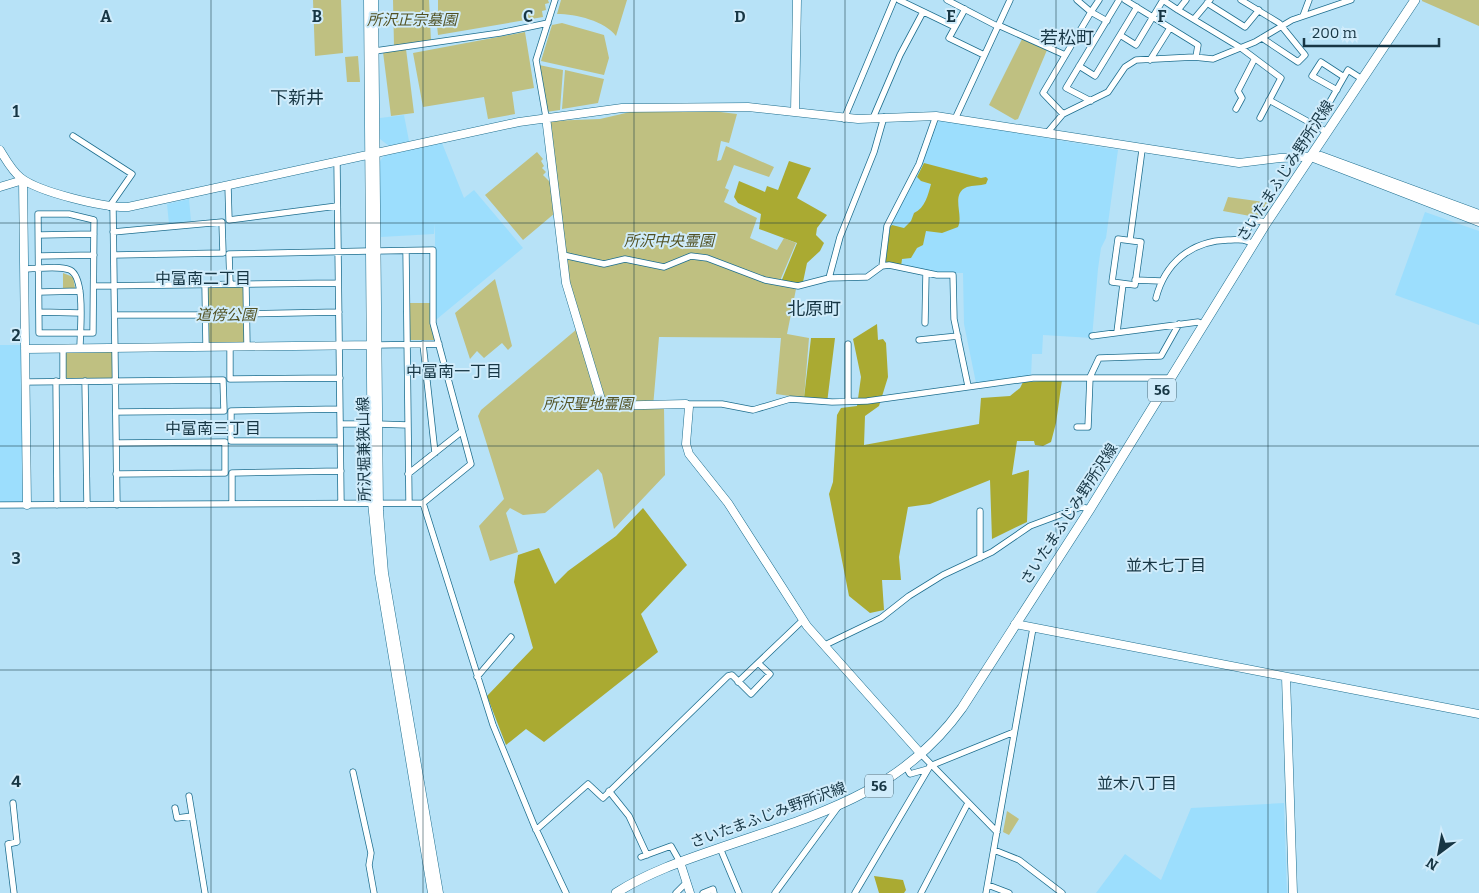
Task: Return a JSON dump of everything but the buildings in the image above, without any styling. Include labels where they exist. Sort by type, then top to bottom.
[{"type":"main road","name":"さいたまふじみ野所沢線","points":[[616,893],[638,880],[680,862],[839,805],[875,788],[906,768],[957,715],[1090,509],[1267,222],[1415,0]]},
{"type":"street","name":"所沢堀兼狭山線","points":[[368,0],[372,154],[373,424],[379,574],[432,893]]},
{"type":"street","name":"所沢堀兼狭山線","points":[[372,154],[375,51],[374,0]]},
{"type":"street","points":[[555,0],[536,60],[546,117],[567,289],[603,406],[722,404],[753,410],[790,398],[867,401],[1032,378],[1170,378]]},
{"type":"street","points":[[795,112],[797,0]]},
{"type":"street","points":[[844,119],[894,0]]},
{"type":"street","points":[[899,0],[955,27]]},
{"type":"street","points":[[949,0],[964,9],[1065,55]]},
{"type":"street","points":[[955,119],[1010,0]]},
{"type":"street","points":[[1077,0],[1107,21]]},
{"type":"street","points":[[1063,114],[1043,93],[1098,0]]},
{"type":"street","points":[[1091,101],[1066,88],[1119,0]]},
{"type":"street","points":[[1125,0],[1198,45],[1196,57]]},
{"type":"street","points":[[1120,35],[1136,45],[1163,0],[1241,48],[1254,60],[1281,78],[1260,118]]},
{"type":"street","points":[[1178,10],[1186,0]]},
{"type":"street","points":[[1241,0],[1282,26],[1305,55],[1298,62],[1262,38]]},
{"type":"street","points":[[1303,16],[1309,0]]},
{"type":"street","points":[[1047,133],[1063,114],[1110,90],[1129,64],[1136,60],[1196,57],[1213,59],[1262,38],[1303,16],[1351,0]]},
{"type":"street","points":[[1194,19],[1209,2],[1245,27],[1259,10]]},
{"type":"street","points":[[1079,66],[1095,76],[1137,7]]},
{"type":"street","points":[[964,9],[949,38],[984,55]]},
{"type":"street","points":[[873,118],[900,55],[923,12]]},
{"type":"street","points":[[375,51],[500,33],[548,23]]},
{"type":"street","points":[[1150,60],[1170,28]]},
{"type":"street","points":[[1236,109],[1242,98],[1238,91],[1254,60]]},
{"type":"street","points":[[1336,90],[1312,76],[1320,62],[1344,76]]},
{"type":"street","points":[[1316,126],[1348,70],[1362,79]]},
{"type":"street","points":[[1269,100],[1327,132]]},
{"type":"street","points":[[0,150],[15,173],[23,180],[92,203],[111,207],[139,206],[546,117],[622,108],[717,106],[795,112],[844,119],[936,116],[1142,150],[1240,163],[1287,157],[1321,156],[1479,214]]},
{"type":"street","points":[[882,266],[887,226],[919,164],[936,116]]},
{"type":"street","points":[[830,278],[840,237],[874,152],[884,117]]},
{"type":"street","points":[[73,136],[132,174],[111,207],[116,348],[117,505]]},
{"type":"street","points":[[1130,240],[1142,150]]},
{"type":"street","points":[[1311,157],[1479,222]]},
{"type":"street","points":[[336,162],[341,502]]},
{"type":"street","points":[[0,187],[23,180]]},
{"type":"street","points":[[23,180],[27,505]]},
{"type":"street","points":[[228,186],[229,220],[337,206]]},
{"type":"street","points":[[38,214],[69,214],[94,220],[94,234],[94,332],[40,334],[38,214]]},
{"type":"street","points":[[1244,238],[1254,219],[1267,222]]},
{"type":"street","points":[[113,232],[222,222],[223,253],[114,255]]},
{"type":"street","points":[[39,235],[94,234]]},
{"type":"street","points":[[1118,238],[1130,240],[1141,242],[1135,285],[1112,282],[1118,238]]},
{"type":"street","points":[[1156,298],[1161,281],[1176,260],[1195,247],[1214,241],[1244,238],[1253,244]]},
{"type":"street","points":[[0,506],[341,502],[423,503],[471,464],[461,432],[434,323],[433,250],[229,254],[230,284]]},
{"type":"street","points":[[406,251],[409,502]]},
{"type":"street","points":[[39,256],[94,255]]},
{"type":"street","points":[[563,256],[604,264],[625,259],[664,267],[691,256],[708,258],[765,280],[798,286],[830,278],[867,277],[882,266],[898,265],[926,273],[953,275],[954,318],[968,386]]},
{"type":"street","points":[[24,269],[70,270],[78,277],[80,291],[80,348]]},
{"type":"street","points":[[925,322],[926,273]]},
{"type":"street","points":[[1135,280],[1161,281]]},
{"type":"street","points":[[94,286],[338,283]]},
{"type":"street","points":[[246,284],[247,346]]},
{"type":"street","points":[[1117,332],[1123,284]]},
{"type":"street","points":[[204,285],[206,347]]},
{"type":"street","points":[[40,292],[80,291]]},
{"type":"street","points":[[40,312],[80,313]]},
{"type":"street","points":[[247,314],[339,312]]},
{"type":"street","points":[[114,315],[205,315]]},
{"type":"street","points":[[1092,336],[1179,324],[1203,324]]},
{"type":"street","points":[[1077,427],[1088,427],[1090,379],[1099,358],[1161,356],[1179,324]]},
{"type":"street","points":[[920,340],[958,336]]},
{"type":"street","points":[[424,344],[435,453]]},
{"type":"street","points":[[25,349],[438,344]]},
{"type":"street","points":[[848,344],[848,401]]},
{"type":"street","points":[[230,346],[230,379],[340,378]]},
{"type":"street","points":[[63,348],[64,381]]},
{"type":"street","points":[[25,382],[223,380],[224,411],[116,412]]},
{"type":"street","points":[[56,381],[57,505]]},
{"type":"street","points":[[85,382],[87,505]]},
{"type":"street","points":[[686,404],[689,410],[686,444],[690,454],[728,503],[803,620],[921,754],[930,767],[997,832]]},
{"type":"street","points":[[340,409],[231,411],[231,442],[340,440]]},
{"type":"street","points":[[340,424],[408,425]]},
{"type":"street","points":[[408,474],[461,432]]},
{"type":"street","points":[[116,474],[225,473],[225,442],[117,443]]},
{"type":"street","points":[[232,503],[232,473],[341,471]]},
{"type":"street","name":"所沢堀兼狭山線","points":[[375,502],[384,573],[439,893]]},
{"type":"street","points":[[423,503],[492,726],[536,830],[566,893]]},
{"type":"street","points":[[825,645],[881,618],[909,596],[943,575],[980,558],[1030,526],[1081,507],[1090,509]]},
{"type":"street","points":[[980,511],[980,558]]},
{"type":"street","points":[[738,682],[803,620]]},
{"type":"street","points":[[1015,624],[1479,714]]},
{"type":"street","points":[[986,893],[1033,628]]},
{"type":"street","points":[[477,676],[511,637]]},
{"type":"street","points":[[536,830],[588,784],[602,798],[728,676],[732,675],[751,694],[770,674],[758,663]]},
{"type":"street","points":[[1286,677],[1293,893]]},
{"type":"street","points":[[906,768],[910,774],[1014,732]]},
{"type":"street","points":[[855,893],[930,767]]},
{"type":"street","points":[[353,772],[371,853],[370,865],[374,893]]},
{"type":"street","points":[[609,791],[629,816],[644,856],[672,846],[680,862],[690,893]]},
{"type":"street","points":[[189,796],[205,893]]},
{"type":"street","points":[[921,893],[968,803]]},
{"type":"street","points":[[13,804],[17,842],[8,844],[14,893]]},
{"type":"street","points":[[775,893],[839,805]]},
{"type":"street","points":[[175,808],[177,818],[192,816]]},
{"type":"street","points":[[720,848],[739,893]]},
{"type":"street","points":[[994,850],[1019,860],[1062,893]]},
{"type":"street","points":[[676,893],[687,882]]},
{"type":"street","points":[[988,885],[1009,893]]},
{"type":"street","points":[[703,893],[713,890],[714,893]]},
{"type":"shaded area","points":[[404,115],[409,141],[389,146],[380,139],[380,118]]},
{"type":"shaded area","points":[[939,120],[1118,150],[1106,238],[1101,248],[1098,269],[1092,338],[1043,335],[1042,354],[1032,354],[1031,377],[976,383],[964,324],[963,273],[936,273],[905,265],[886,264],[889,226]]},
{"type":"shaded area","points":[[442,143],[464,198],[474,190],[523,248],[435,319],[435,224],[434,234],[381,237],[380,161],[384,156]]},
{"type":"shaded area","points":[[789,161],[811,168],[797,198],[827,215],[817,228],[816,235],[824,243],[820,251],[807,263],[803,282],[796,284],[781,282],[797,243],[759,229],[761,214],[738,203],[734,197],[739,181],[765,192],[767,186],[778,190]]},
{"type":"shaded area","points":[[924,163],[988,179],[986,184],[967,187],[962,190],[958,200],[960,217],[958,227],[942,233],[926,231],[923,245],[917,248],[911,258],[902,259],[901,267],[896,269],[885,266],[890,227],[892,225],[904,228],[911,221],[914,213],[921,208],[927,197],[931,184],[921,181],[917,177]]},
{"type":"shaded area","points":[[189,199],[191,221],[169,224],[167,204]]},
{"type":"shaded area","points":[[1425,212],[1479,231],[1479,325],[1395,295]]},
{"type":"shaded area","points":[[877,324],[878,340],[883,339],[886,343],[888,377],[879,406],[865,416],[864,445],[979,424],[981,398],[1010,396],[1020,388],[1023,382],[1062,380],[1056,423],[1051,442],[1043,446],[1035,445],[1034,441],[1017,441],[1012,475],[1029,470],[1027,522],[992,539],[990,480],[930,504],[908,507],[899,557],[901,580],[882,580],[884,610],[870,613],[849,596],[829,494],[833,482],[837,415],[841,408],[857,406],[861,377],[853,339]]},
{"type":"shaded area","points":[[811,338],[835,338],[827,403],[804,398]]},
{"type":"shaded area","points":[[0,345],[21,345],[23,354],[26,502],[0,504]]},
{"type":"shaded area","points":[[643,508],[687,565],[641,614],[658,652],[544,742],[526,729],[506,745],[487,696],[533,648],[514,582],[518,555],[539,548],[555,584],[568,571],[616,536]]},
{"type":"shaded area","points":[[1284,803],[1287,893],[1096,893],[1125,854],[1161,880],[1191,808]]},
{"type":"shaded area","points":[[874,876],[903,880],[906,890],[904,893],[879,893]]},
{"type":"green space","points":[[313,0],[341,0],[343,53],[315,56]]},
{"type":"green space","name":"所沢正宗墓園","points":[[393,0],[429,0],[431,41],[394,46]]},
{"type":"green space","points":[[438,0],[548,0],[549,3],[545,4],[546,10],[542,11],[543,17],[438,35],[436,16],[438,15]]},
{"type":"green space","points":[[561,0],[627,0],[616,36],[605,26],[590,19],[557,14]]},
{"type":"green space","points":[[1422,0],[1479,0],[1479,26],[1422,1]]},
{"type":"green space","points":[[562,23],[604,35],[609,58],[604,75],[541,61],[552,25]]},
{"type":"green space","points":[[525,32],[534,88],[512,92],[515,114],[488,119],[484,97],[423,107],[413,53]]},
{"type":"green space","points":[[1022,39],[1047,50],[1018,119],[1015,120],[989,105]]},
{"type":"green space","points":[[406,49],[414,113],[391,116],[383,52]]},
{"type":"green space","points":[[358,56],[360,82],[347,82],[345,57]]},
{"type":"green space","points":[[539,65],[563,70],[560,110],[546,112]]},
{"type":"green space","points":[[565,70],[604,79],[598,103],[562,109]]},
{"type":"green space","name":"所沢聖地霊園","points":[[712,111],[737,114],[729,143],[721,141],[717,161],[721,160],[726,146],[774,167],[769,177],[734,165],[725,188],[729,190],[724,202],[757,218],[750,238],[777,250],[784,238],[796,243],[779,283],[796,289],[787,334],[809,338],[804,398],[776,394],[781,338],[659,337],[653,407],[664,408],[665,475],[614,529],[602,474],[598,469],[545,513],[523,515],[510,508],[506,513],[518,552],[490,561],[479,526],[504,499],[478,416],[481,410],[577,329],[568,288],[549,121],[600,119],[630,112]]},
{"type":"green space","points":[[537,152],[543,159],[541,161],[544,166],[542,168],[546,172],[543,175],[551,183],[555,213],[523,240],[485,195]]},
{"type":"green space","points":[[1228,197],[1271,203],[1261,218],[1223,211]]},
{"type":"green space","points":[[63,273],[73,277],[75,288],[63,289]]},
{"type":"green space","points":[[495,279],[512,346],[508,350],[502,343],[484,358],[477,351],[470,359],[455,313]]},
{"type":"green space","name":"道傍公園","points":[[208,286],[245,287],[245,343],[207,343]]},
{"type":"green space","points":[[410,303],[431,303],[435,340],[410,340]]},
{"type":"green space","points":[[113,352],[114,378],[65,378],[65,353]]},
{"type":"green space","points":[[1007,811],[1019,819],[1009,835],[1003,832]]},
{"type":"district","name":"若松町","points":[[1067,38]]},
{"type":"district","name":"下新井","points":[[297,98]]},
{"type":"district","name":"中富南二丁目","points":[[203,278]]},
{"type":"district","name":"北原町","points":[[814,309]]},
{"type":"district","name":"中富南一丁目","points":[[454,371]]},
{"type":"district","name":"中富南三丁目","points":[[213,428]]},
{"type":"district","name":"並木七丁目","points":[[1166,565]]},
{"type":"district","name":"並木八丁目","points":[[1137,783]]},
{"type":"park label","name":"所沢中央霊園","points":[[669,241]]}]
